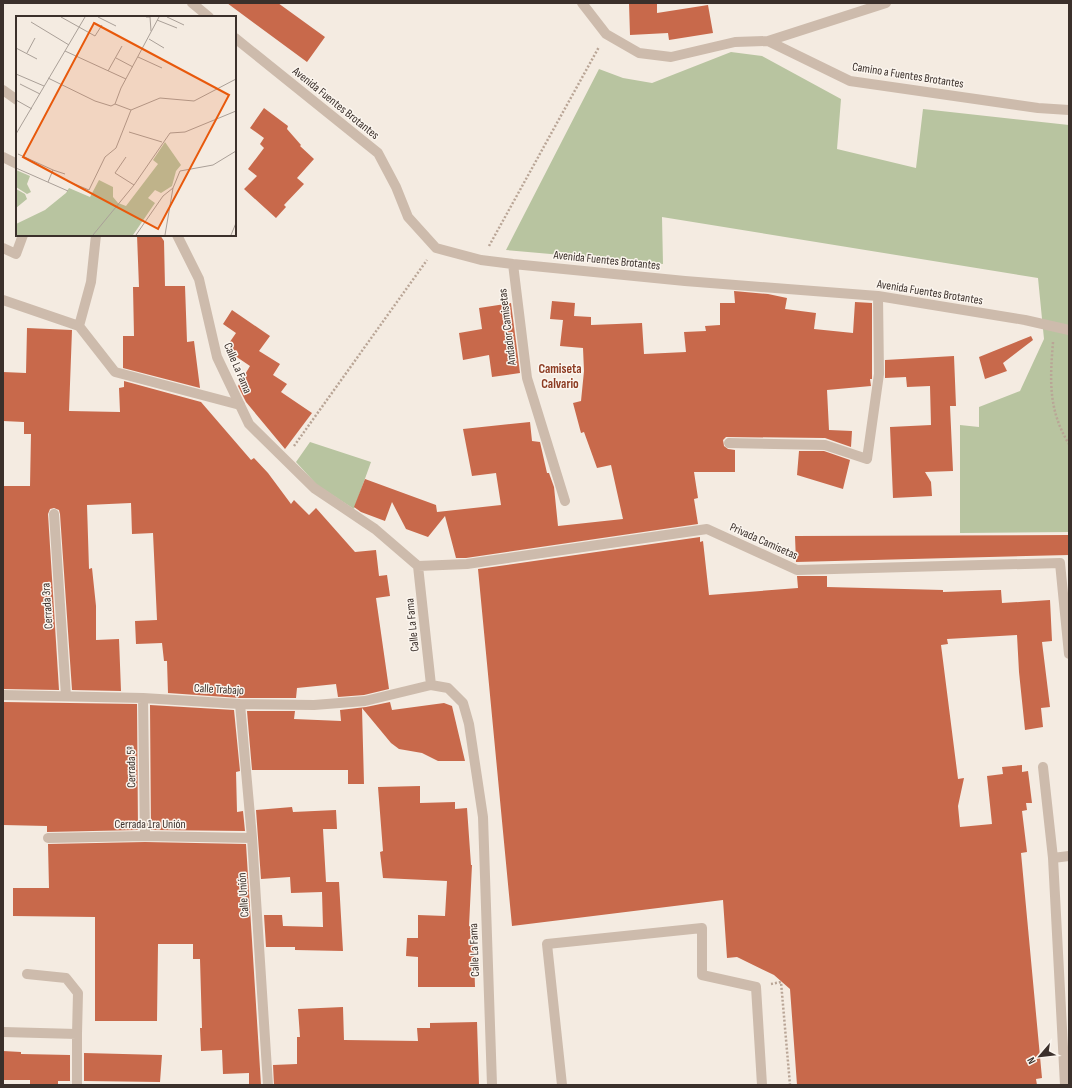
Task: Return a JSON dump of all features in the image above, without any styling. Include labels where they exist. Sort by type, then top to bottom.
[{"type":"street","points":[[192,3],[208,16]]},
{"type":"street","name":"Camino a Fuentes Brotantes","points":[[582,3],[606,34],[639,53],[671,57],[735,42],[768,41],[850,81],[1038,108],[1069,110]]},
{"type":"street","points":[[768,41],[886,3]]},
{"type":"street","name":"Avenida Fuentes Brotantes","points":[[236,39],[378,153],[396,186],[408,216],[436,248],[481,260],[513,264],[685,281],[878,296],[1025,320],[1069,330]]},
{"type":"street","points":[[3,90],[16,99]]},
{"type":"street","points":[[3,157],[16,164]]},
{"type":"street","points":[[3,248],[16,254],[23,236]]},
{"type":"street","points":[[79,326],[92,282],[96,236]]},
{"type":"street","name":"Calle La Fama","points":[[178,236],[199,279],[217,357],[249,424],[314,488],[375,529],[418,566],[431,685],[448,688],[463,703],[469,724],[483,817],[492,1085]]},
{"type":"street","name":"Andador Camisetas","points":[[513,264],[527,378],[565,501]]},
{"type":"street","points":[[729,443],[825,445],[867,459],[879,374],[878,296]]},
{"type":"street","points":[[3,300],[79,326],[115,372],[240,406]]},
{"type":"street","name":"Cerrada 3ra","points":[[54,514],[66,696]]},
{"type":"street","name":"Privada Camisetas","points":[[418,566],[467,564],[707,529],[796,570],[1060,563],[1069,654]]},
{"type":"street","name":"Calle Trabajo","points":[[3,695],[143,698],[240,704],[314,705],[365,700],[431,685]]},
{"type":"street","name":"Cerrada 5º","points":[[143,698],[145,836]]},
{"type":"street","name":"Calle Unión","points":[[240,704],[252,838],[268,1085]]},
{"type":"street","points":[[1043,767],[1053,858],[1065,1085]]},
{"type":"street","name":"Cerrada 1ra Unión","points":[[48,838],[145,836],[252,838]]},
{"type":"street","points":[[1053,858],[1069,856]]},
{"type":"street","points":[[562,1085],[554,991],[548,944],[702,928],[702,974],[756,987],[762,1085]]},
{"type":"street","points":[[27,974],[66,978],[78,993],[77,1085]]},
{"type":"street","points":[[3,1032],[77,1034]]},
{"type":"path","points":[[481,260],[606,34]]},
{"type":"path","points":[[285,460],[436,248]]},
{"type":"path","points":[[1054,326],[1050,384],[1058,427],[1069,444]]},
{"type":"path","points":[[781,982],[790,1085]]},
{"type":"green space","points":[[731,52],[762,56],[841,99],[837,149],[916,168],[923,109],[1069,125],[1069,532],[960,533],[960,425],[979,427],[979,407],[1020,391],[1044,339],[1038,278],[662,217],[663,264],[506,250],[599,69],[623,78],[652,83]]},
{"type":"green space","points":[[310,442],[371,462],[354,509],[317,485],[296,462]]},
{"type":"building","points":[[227,3],[278,3],[325,37],[307,62]]},
{"type":"building","points":[[629,3],[657,3],[657,13],[708,5],[713,33],[669,40],[668,33],[630,35]]},
{"type":"building","points":[[264,108],[288,126],[287,129],[301,145],[300,146],[314,159],[297,178],[304,184],[284,205],[286,207],[276,218],[244,189],[257,176],[248,169],[264,148],[260,144],[264,138],[250,128]]},
{"type":"building","points":[[137,236],[161,236],[164,241],[165,286],[185,286],[187,342],[194,341],[200,388],[123,368],[123,336],[134,336],[133,287],[139,287]]},
{"type":"building","points":[[734,291],[768,294],[787,298],[785,309],[816,313],[814,329],[853,333],[855,302],[872,303],[871,386],[827,390],[829,430],[852,431],[851,447],[825,438],[726,437],[723,440],[724,446],[728,449],[735,450],[735,472],[694,472],[698,498],[694,499],[698,524],[466,558],[456,558],[445,516],[428,537],[406,529],[392,502],[385,521],[361,512],[354,507],[365,479],[436,505],[437,512],[501,505],[496,473],[472,476],[463,429],[530,422],[532,441],[540,442],[547,473],[549,473],[554,487],[558,526],[623,519],[611,465],[597,468],[584,432],[581,433],[573,403],[581,401],[584,371],[583,348],[560,346],[563,320],[550,319],[552,301],[575,303],[574,316],[591,317],[591,325],[642,323],[644,354],[686,352],[684,332],[706,331],[705,326],[720,325],[720,303],[735,303]]},
{"type":"building","points":[[511,303],[520,373],[492,377],[489,355],[463,360],[459,333],[482,329],[479,308]]},
{"type":"building","points":[[232,310],[270,336],[259,351],[280,364],[273,375],[287,384],[281,392],[312,413],[285,449],[246,402],[238,386],[250,366],[225,349],[236,333],[223,324]]},
{"type":"building","points":[[27,328],[72,330],[69,411],[120,412],[119,388],[124,387],[124,381],[201,402],[251,460],[254,458],[268,473],[291,504],[294,500],[309,515],[316,508],[355,552],[376,550],[379,576],[387,575],[390,596],[376,598],[389,689],[364,695],[338,697],[336,684],[297,688],[296,698],[240,698],[168,693],[167,661],[164,661],[162,643],[136,644],[135,621],[157,620],[153,533],[132,534],[131,503],[87,505],[89,569],[92,568],[96,606],[96,640],[119,639],[121,691],[72,690],[60,514],[59,510],[54,508],[50,509],[48,514],[59,690],[3,689],[3,486],[30,486],[31,434],[24,434],[24,422],[3,421],[3,372],[26,373]]},
{"type":"building","points":[[1031,336],[1033,340],[1003,363],[1007,371],[985,379],[979,357]]},
{"type":"building","points":[[954,356],[956,406],[950,406],[953,471],[925,472],[931,482],[932,496],[893,498],[890,427],[931,425],[930,386],[907,387],[906,377],[885,378],[885,360]]},
{"type":"building","points":[[799,451],[824,451],[850,460],[843,489],[797,475]]},
{"type":"building","points":[[1069,535],[1069,555],[796,562],[795,536]]},
{"type":"building","points":[[700,537],[700,542],[703,541],[709,595],[798,588],[797,576],[827,576],[827,587],[943,590],[943,592],[1001,590],[1002,603],[1050,600],[1052,641],[1042,642],[1050,707],[1041,708],[1043,727],[1025,730],[1017,635],[947,639],[948,644],[941,645],[958,779],[964,778],[958,806],[960,827],[992,824],[987,776],[1003,774],[1002,767],[1022,765],[1022,772],[1028,771],[1032,803],[1026,803],[1027,810],[1022,811],[1027,852],[1021,853],[1042,1078],[1036,1079],[1037,1085],[797,1085],[790,989],[774,975],[737,957],[727,958],[723,900],[512,926],[478,569]]},
{"type":"building","points":[[3,702],[137,704],[138,830],[47,832],[47,826],[3,825]]},
{"type":"building","points":[[390,702],[392,710],[444,703],[452,706],[465,761],[438,761],[422,753],[399,749],[391,743],[362,708],[364,784],[348,784],[348,770],[252,770],[247,711],[295,711],[294,719],[341,721],[340,710]]},
{"type":"building","points":[[150,705],[234,710],[240,771],[236,772],[237,812],[243,811],[245,831],[151,830]]},
{"type":"building","points":[[420,786],[420,803],[455,802],[455,809],[467,808],[472,865],[469,926],[473,926],[475,987],[418,987],[418,957],[406,956],[407,938],[418,938],[418,915],[445,916],[447,881],[383,878],[380,852],[383,851],[378,787]]},
{"type":"building","points":[[292,807],[293,812],[336,810],[337,829],[323,829],[326,882],[339,882],[343,951],[295,950],[295,947],[266,947],[264,915],[282,915],[283,926],[323,927],[322,892],[291,893],[290,877],[261,879],[256,810]]},
{"type":"building","points":[[145,842],[246,844],[261,1085],[249,1085],[249,1073],[223,1074],[222,1050],[201,1051],[200,1028],[202,1028],[200,959],[193,959],[193,944],[158,944],[157,1021],[95,1021],[95,917],[13,916],[13,888],[49,888],[48,844]]},
{"type":"building","points":[[343,1007],[344,1040],[418,1041],[417,1028],[430,1028],[430,1023],[477,1022],[479,1085],[274,1085],[273,1065],[297,1064],[297,1037],[300,1037],[298,1009]]},
{"type":"building","points":[[3,1051],[21,1052],[21,1054],[70,1055],[70,1081],[58,1081],[58,1085],[30,1085],[30,1080],[3,1080]]},
{"type":"building","points":[[84,1053],[162,1055],[160,1082],[84,1081]]},
{"type":"district","name":"Camiseta Calvario","points":[[560,376]]}]
